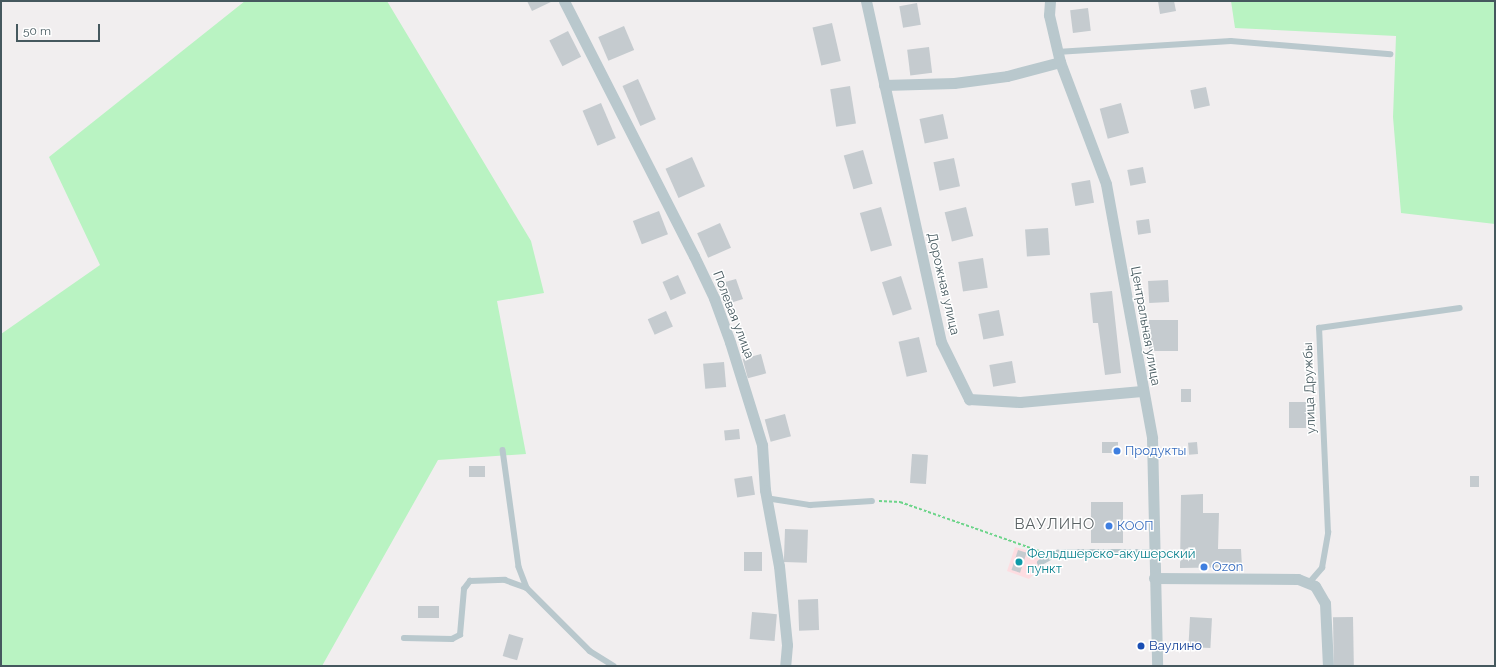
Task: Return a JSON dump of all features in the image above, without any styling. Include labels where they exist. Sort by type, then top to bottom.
[{"type":"street","name":"Полевая улица","points":[[564,1],[714,298],[762,445],[766,498],[780,566],[787,645],[785,666]]},
{"type":"street","name":"Дорожная улица","points":[[866,1],[941,342],[969,399],[1020,402],[1142,391]]},
{"type":"street","name":"Центральная улица","points":[[1050,1],[1049,15],[1059,57],[1106,184],[1142,391],[1152,438],[1157,666]]},
{"type":"street","points":[[884,85],[954,83],[1007,76],[1059,57]]},
{"type":"street","points":[[1154,578],[1298,579],[1310,583],[1315,586],[1325,603],[1328,666]]},
{"type":"lane","points":[[1059,57],[1231,41],[1390,54]]},
{"type":"lane","name":"улица Дружбы","points":[[1310,583],[1322,568],[1328,533],[1319,328],[1460,308]]},
{"type":"lane","points":[[503,450],[518,567],[527,588],[590,650],[614,666]]},
{"type":"lane","points":[[766,498],[810,505],[872,501]]},
{"type":"lane","points":[[1040,563],[1057,553],[1154,552]]},
{"type":"lane","points":[[404,638],[452,639],[460,635],[464,589],[470,581],[505,580],[527,588]]},
{"type":"path","points":[[872,501],[900,502],[1014,543],[1046,553],[1057,553]]},
{"type":"shaded area","points":[[1015,547],[1042,555],[1038,570],[1029,579],[1007,571]]},
{"type":"green space","points":[[245,1],[387,1],[531,241],[544,293],[497,301],[526,454],[438,460],[322,666],[1,666],[1,334],[100,265],[49,157]]},
{"type":"green space","points":[[1231,1],[1495,1],[1495,224],[1401,213],[1393,117],[1396,36],[1235,28]]},
{"type":"building","points":[[527,1],[553,1],[532,11]]},
{"type":"building","points":[[1158,1],[1174,1],[1176,11],[1160,14]]},
{"type":"building","points":[[917,3],[921,25],[903,28],[899,6]]},
{"type":"building","points":[[1088,8],[1091,31],[1073,33],[1070,10]]},
{"type":"building","points":[[832,23],[841,61],[821,65],[813,27]]},
{"type":"building","points":[[624,26],[634,50],[608,61],[598,37]]},
{"type":"building","points":[[568,31],[581,57],[562,66],[549,41]]},
{"type":"building","points":[[929,47],[932,73],[910,75],[907,50]]},
{"type":"building","points":[[638,79],[656,119],[640,126],[622,86]]},
{"type":"building","points":[[850,86],[856,124],[836,127],[830,89]]},
{"type":"building","points":[[1206,87],[1210,106],[1194,109],[1190,90]]},
{"type":"building","points":[[601,103],[616,138],[597,146],[583,111]]},
{"type":"building","points":[[1121,103],[1129,133],[1108,139],[1100,109]]},
{"type":"building","points":[[943,114],[948,138],[925,143],[920,119]]},
{"type":"building","points":[[863,150],[873,184],[853,189],[844,156]]},
{"type":"building","points":[[692,157],[705,186],[679,198],[666,169]]},
{"type":"building","points":[[954,158],[960,186],[939,191],[933,162]]},
{"type":"building","points":[[1143,167],[1146,183],[1130,186],[1127,170]]},
{"type":"building","points":[[1090,180],[1094,203],[1075,206],[1071,183]]},
{"type":"building","points":[[881,207],[892,245],[871,252],[860,213]]},
{"type":"building","points":[[966,207],[973,236],[952,241],[945,212]]},
{"type":"building","points":[[659,211],[668,234],[642,244],[633,221]]},
{"type":"building","points":[[1149,219],[1151,233],[1138,235],[1136,221]]},
{"type":"building","points":[[720,223],[731,248],[708,258],[697,233]]},
{"type":"building","points":[[1048,228],[1050,255],[1027,257],[1025,230]]},
{"type":"building","points":[[983,258],[988,288],[963,292],[958,262]]},
{"type":"building","points":[[678,275],[686,293],[671,300],[662,282]]},
{"type":"building","points":[[901,276],[912,309],[893,315],[882,282]]},
{"type":"building","points":[[736,279],[743,299],[724,305],[720,294],[728,291],[725,282]]},
{"type":"building","points":[[1168,280],[1169,302],[1149,303],[1148,281]]},
{"type":"building","points":[[1112,291],[1121,373],[1105,375],[1098,323],[1093,323],[1090,293]]},
{"type":"building","points":[[999,310],[1004,336],[983,340],[978,314]]},
{"type":"building","points":[[666,311],[673,327],[655,335],[648,319]]},
{"type":"building","points":[[1149,320],[1178,320],[1178,351],[1149,351]]},
{"type":"building","points":[[919,337],[927,372],[907,377],[899,342]]},
{"type":"building","points":[[761,354],[766,373],[748,378],[743,359]]},
{"type":"building","points":[[1012,361],[1016,383],[993,387],[989,365]]},
{"type":"building","points":[[724,362],[726,387],[705,389],[703,364]]},
{"type":"building","points":[[1181,389],[1191,389],[1191,402],[1181,402]]},
{"type":"building","points":[[1289,402],[1306,402],[1306,428],[1289,428]]},
{"type":"building","points":[[785,414],[791,436],[771,442],[765,419]]},
{"type":"building","points":[[739,429],[740,439],[725,441],[724,431]]},
{"type":"building","points":[[1102,442],[1118,442],[1118,453],[1102,453]]},
{"type":"building","points":[[1197,442],[1198,454],[1189,455],[1188,443]]},
{"type":"building","points":[[912,454],[928,455],[926,484],[910,483]]},
{"type":"building","points":[[469,466],[485,466],[485,477],[469,477]]},
{"type":"building","points":[[752,476],[755,495],[737,498],[734,479]]},
{"type":"building","points":[[1470,476],[1479,476],[1479,487],[1470,487]]},
{"type":"building","points":[[1203,494],[1203,513],[1219,513],[1218,549],[1241,549],[1242,567],[1180,568],[1181,495]]},
{"type":"building","points":[[1091,502],[1123,502],[1123,543],[1091,543]]},
{"type":"building","points":[[785,529],[808,530],[807,563],[784,562]]},
{"type":"building","name":"Фельдшерско-акушерский пункт","points":[[1018,550],[1027,553],[1020,573],[1012,570]]},
{"type":"building","points":[[744,552],[762,552],[762,571],[744,571]]},
{"type":"building","points":[[818,599],[819,630],[799,631],[798,600]]},
{"type":"building","points":[[418,606],[439,606],[439,618],[418,618]]},
{"type":"building","points":[[752,612],[777,614],[775,641],[750,639]]},
{"type":"building","points":[[1190,617],[1212,618],[1210,648],[1188,647]]},
{"type":"building","points":[[1333,617],[1353,617],[1354,666],[1334,666]]},
{"type":"building","points":[[509,634],[523,638],[517,660],[503,656]]},
{"type":"place","name":"Продукты","points":[[1117,451]]},
{"type":"place","name":"КООП","points":[[1109,526]]},
{"type":"place","name":"Фельдшерско-акушерский пункт","points":[[1019,562]]},
{"type":"place","name":"Ozon","points":[[1204,567]]},
{"type":"place","name":"Ваулино","points":[[1141,646]]},
{"type":"district","name":"ВАУЛИНО","points":[[1055,525]]}]
